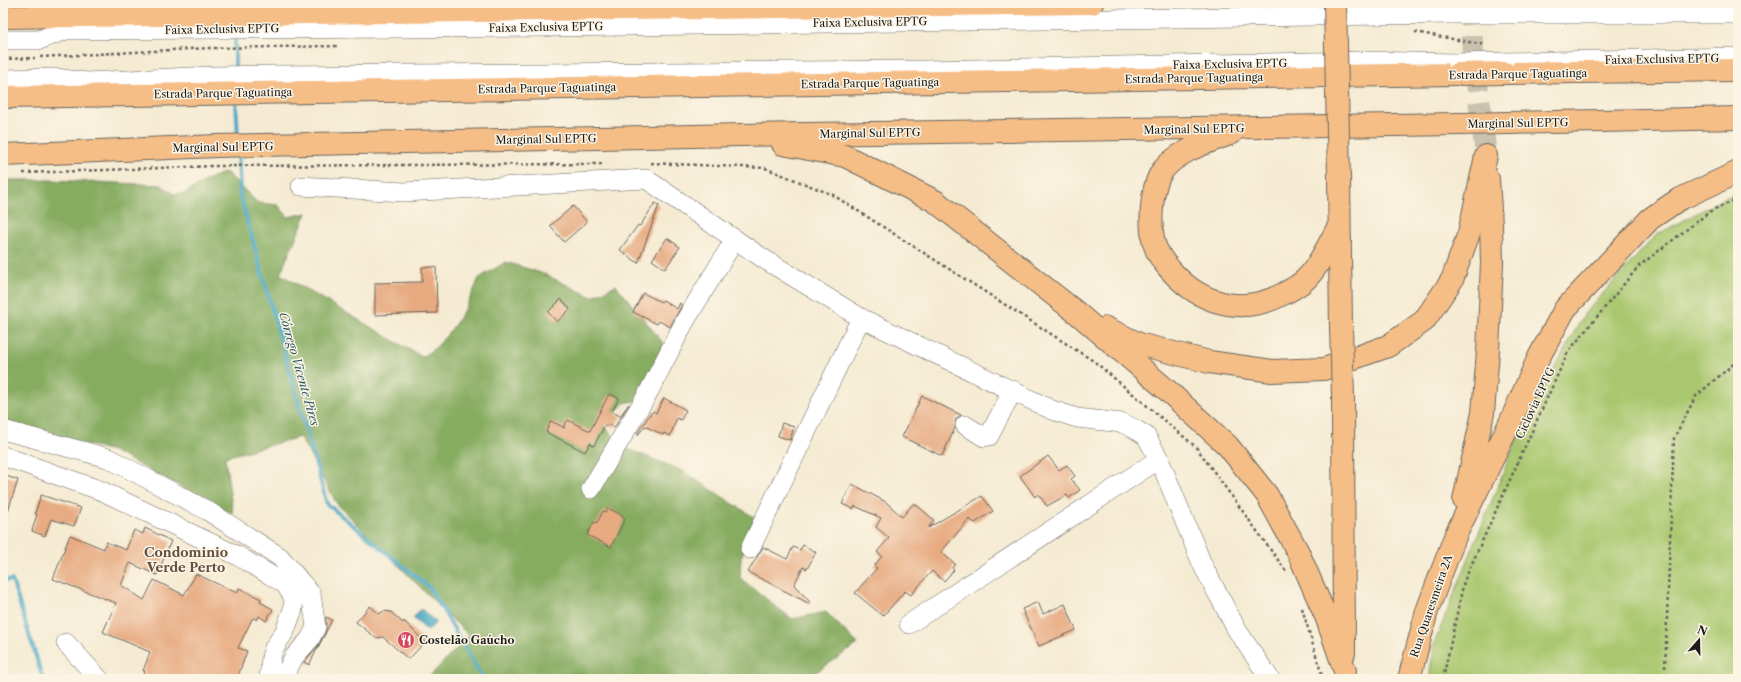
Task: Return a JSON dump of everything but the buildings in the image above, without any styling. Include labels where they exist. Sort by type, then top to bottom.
[{"type":"main road","points":[[3,6],[26,3]]},
{"type":"main road","points":[[502,3],[553,11]]},
{"type":"main road","points":[[3,17],[211,30],[266,21],[553,11],[1092,3]]},
{"type":"main road","points":[[1335,3],[1345,675]]},
{"type":"main road","name":"Estrada Parque Taguatinga","points":[[3,97],[214,84],[1504,68],[1738,70]]},
{"type":"main road","name":"Marginal Sul EPTG","points":[[3,155],[266,156],[741,135],[1243,128],[1738,118]]},
{"type":"main road","points":[[1243,128],[1204,144],[1176,158],[1163,170],[1157,182],[1152,202],[1151,223],[1154,244],[1167,267],[1188,287],[1210,299],[1236,305],[1254,306],[1273,300],[1296,288],[1306,279],[1318,264],[1339,226]]},
{"type":"main road","points":[[741,135],[845,156],[935,200],[1077,313],[1168,391],[1228,446],[1267,496],[1298,552],[1327,619],[1345,675]]},
{"type":"main road","points":[[1077,313],[1139,344],[1209,362],[1272,370],[1324,369],[1388,346],[1424,321],[1452,280],[1470,233],[1486,152],[1491,232],[1488,351],[1482,413],[1456,534]]},
{"type":"main road","points":[[1456,534],[1509,425],[1539,357],[1565,309],[1650,219],[1678,200],[1738,172]]},
{"type":"main road","name":"Rua Quaresmeira 2A","points":[[1409,679],[1427,611],[1456,534]]},
{"type":"street","name":"Faixa Exclusiva EPTG","points":[[266,21],[554,28],[1452,14],[1738,14]]},
{"type":"street","name":"Faixa Exclusiva EPTG","points":[[3,40],[39,40],[66,30],[211,30]]},
{"type":"street","name":"Faixa Exclusiva EPTG","points":[[1504,68],[1738,57]]},
{"type":"street","points":[[3,78],[55,78],[86,82],[214,84]]},
{"type":"street","points":[[301,186],[404,192],[646,179],[764,259],[861,318],[1052,410],[1077,418],[1122,424],[1135,429],[1146,436],[1159,459],[1203,566],[1237,630],[1270,679]]},
{"type":"street","points":[[591,489],[646,395],[685,322],[735,239]]},
{"type":"street","points":[[750,549],[861,318]]},
{"type":"street","points":[[965,425],[984,437],[989,436],[1013,390]]},
{"type":"street","points":[[3,430],[108,458],[208,511],[280,557],[311,594],[316,627],[310,639],[294,657],[286,673],[285,679]]},
{"type":"street","points":[[3,456],[102,491],[238,556],[285,584],[294,598],[293,609],[285,631],[272,652],[269,679]]},
{"type":"street","points":[[909,624],[1159,459]]},
{"type":"street","points":[[66,643],[99,679]]},
{"type":"path","points":[[3,59],[211,30],[273,47],[345,46]]},
{"type":"path","points":[[1410,31],[1492,46]]},
{"type":"path","points":[[19,174],[216,156],[266,156]]},
{"type":"path","name":"Ciclovia EPTG","points":[[1443,679],[1464,582],[1568,352],[1639,266],[1712,210],[1738,199]]},
{"type":"path","points":[[1665,668],[1674,438],[1696,396],[1738,360]]},
{"type":"green space","points":[[226,172],[258,203],[278,205],[288,217],[307,213],[280,274],[422,357],[436,347],[452,328],[472,295],[479,278],[506,262],[544,274],[592,297],[616,285],[664,344],[640,400],[624,403],[604,425],[620,446],[683,471],[758,520],[741,557],[740,578],[792,619],[826,612],[858,644],[806,679],[427,679],[469,636],[337,504],[300,437],[225,457],[233,514],[113,451],[3,423],[3,180],[50,180],[161,185],[174,194],[184,194],[206,180]]},
{"type":"green space","points":[[1738,191],[1738,679],[1429,679],[1434,644],[1522,426],[1585,313],[1656,235]]},
{"type":"water","points":[[421,609],[436,622],[428,631],[413,618]]},
{"type":"waterway","name":"Córrego Vicente Pires","points":[[235,33],[235,71]]},
{"type":"waterway","name":"Córrego Vicente Pires","points":[[236,99],[238,139]]},
{"type":"waterway","name":"Córrego Vicente Pires","points":[[238,151],[240,195],[327,504],[430,588],[483,679]]},
{"type":"waterway","points":[[3,581],[12,580],[43,679]]},
{"type":"tunnel","points":[[1469,3],[1473,51],[1485,147]]},
{"type":"place","name":"Costelão Gaúcho","points":[[406,640]]},
{"type":"district","name":"Condominio Verde Perto","points":[[186,560]]}]
